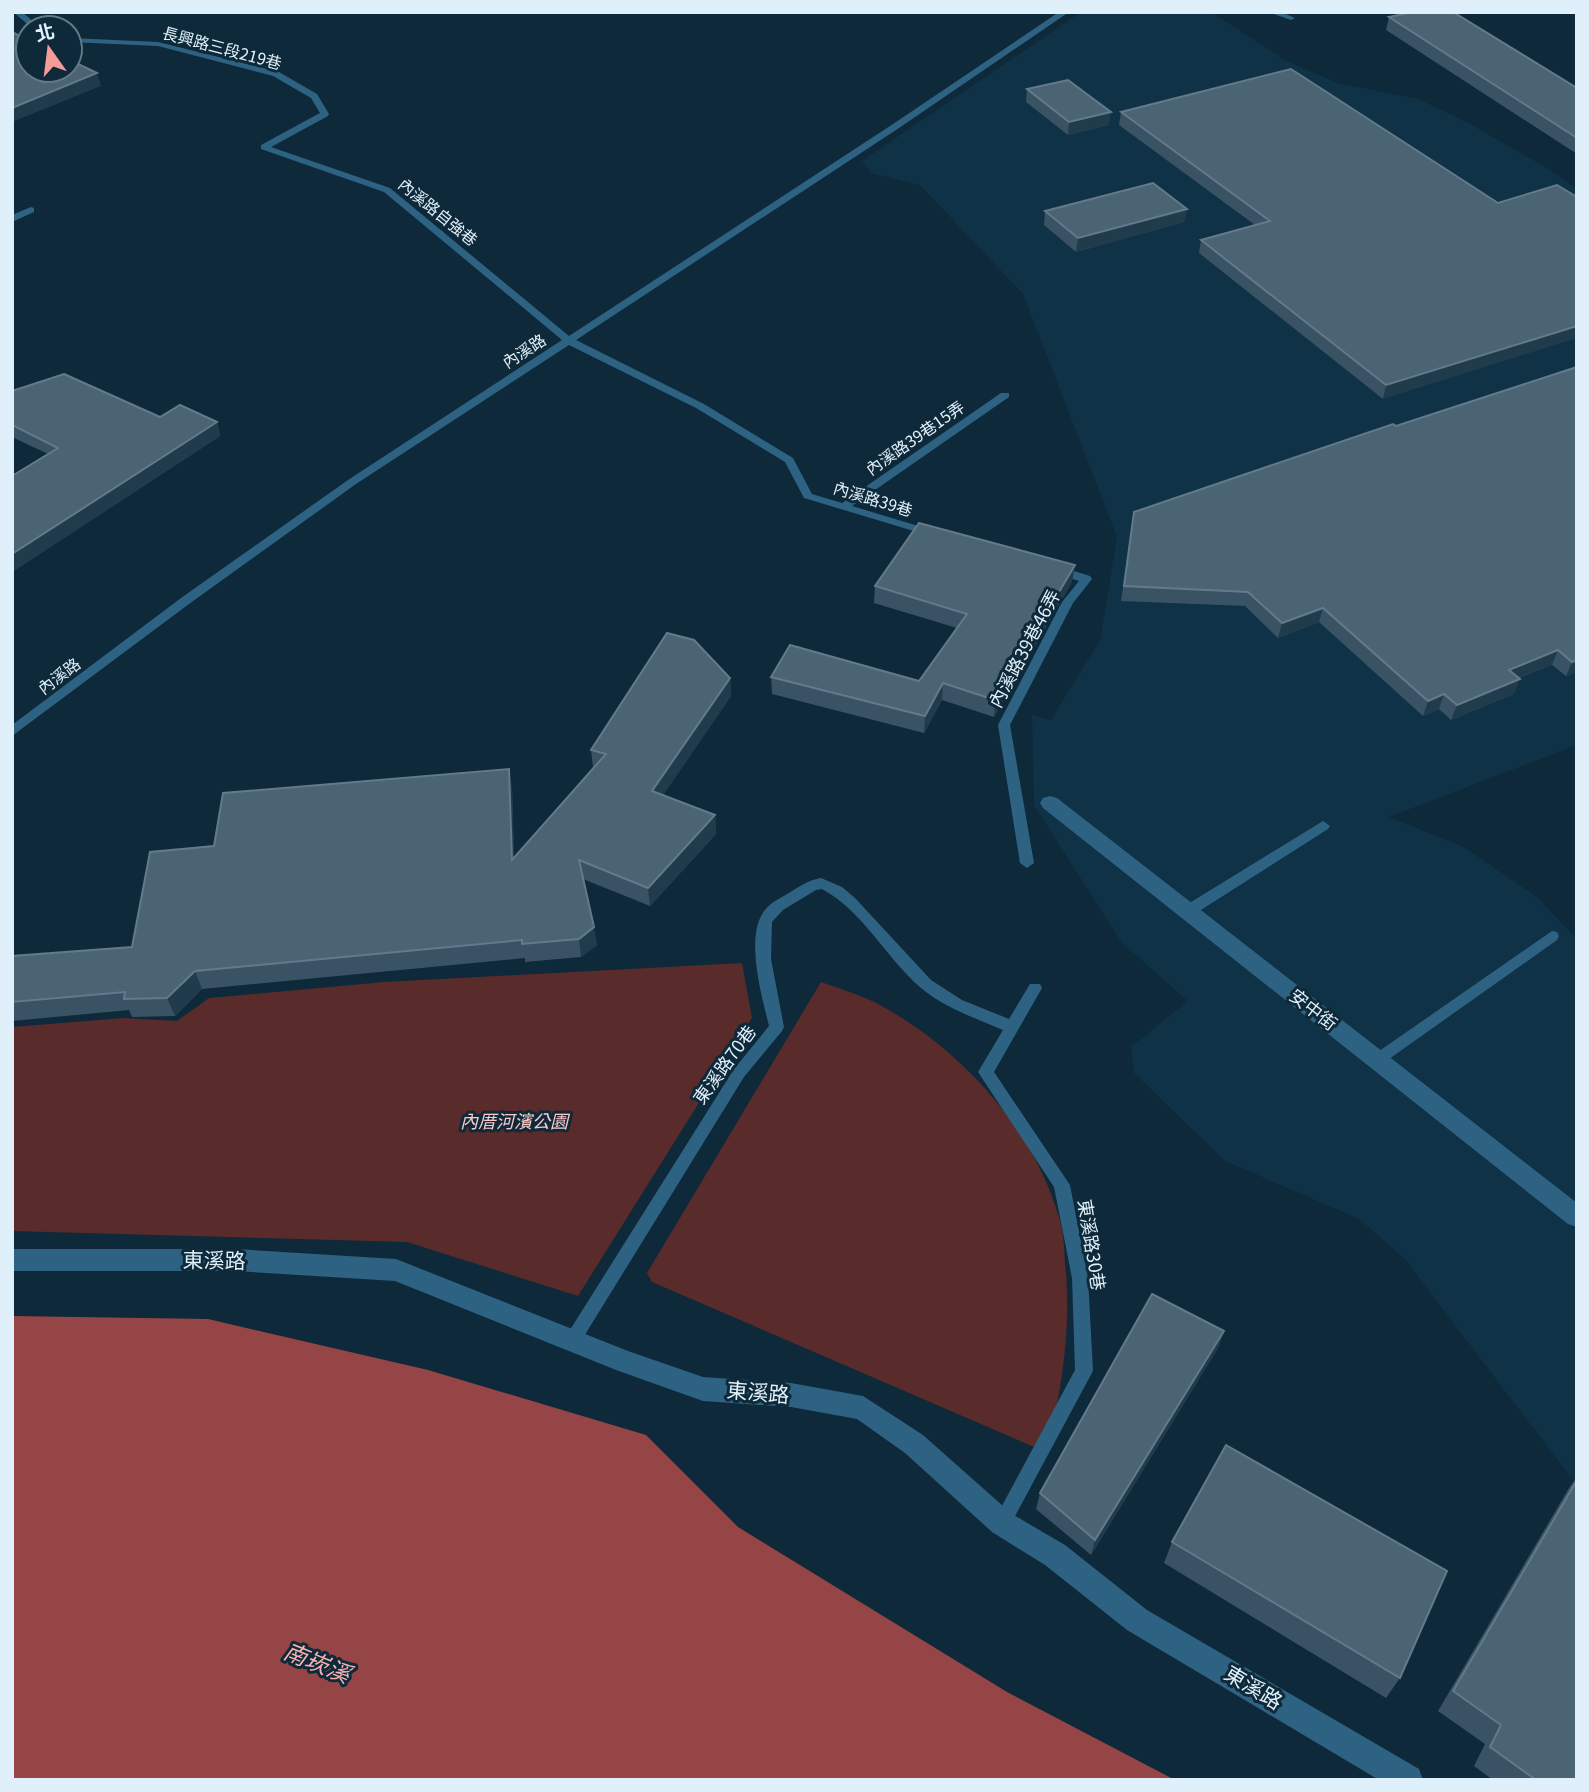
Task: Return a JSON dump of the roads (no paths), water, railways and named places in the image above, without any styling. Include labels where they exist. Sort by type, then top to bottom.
[{"type":"street","name":"安中街","points":[[1050,803],[1577,1217]]},
{"type":"street","name":"東溪路","points":[[12,1260],[236,1260],[396,1270],[572,1341],[703,1389],[791,1395],[863,1408],[914,1444],[1002,1523],[1055,1555],[1137,1620],[1408,1780]]},
{"type":"lane","name":"內溪路","points":[[14,728],[352,482],[1065,12]]},
{"type":"lane","points":[[1272,12],[1291,18]]},
{"type":"lane","name":"長興路三段219巷","points":[[84,41],[158,44],[276,74],[314,96],[325,114],[264,147]]},
{"type":"lane","name":"內溪路自強巷","points":[[264,147],[387,190],[569,341]]},
{"type":"lane","points":[[12,219],[31,210]]},
{"type":"lane","name":"內溪路39巷","points":[[569,341],[700,406],[789,460],[808,496],[946,537]]},
{"type":"lane","name":"內溪路39巷15弄","points":[[843,507],[1004,395]]},
{"type":"lane","name":"內溪路39巷46弄","points":[[1027,863],[1004,725],[1068,602],[1087,579],[1048,568]]},
{"type":"lane","points":[[1188,911],[1323,826]]},
{"type":"lane","name":"東溪路70巷","points":[[572,1341],[739,1073],[777,1027],[767,989],[764,944],[765,921],[778,906],[817,883],[828,884],[856,909],[900,960],[939,994],[1012,1027]]},
{"type":"lane","points":[[1377,1060],[1552,936]]},
{"type":"lane","name":"東溪路30巷","points":[[1002,1523],[1084,1371],[1080,1278],[1062,1185],[986,1072],[1035,988]]},
{"type":"water","name":"南崁溪","points":[[12,1316],[208,1319],[428,1370],[646,1435],[738,1527],[1007,1692],[1175,1780],[12,1780]]},
{"type":"park label","name":"內厝河濱公園","points":[[514,1122]]}]
